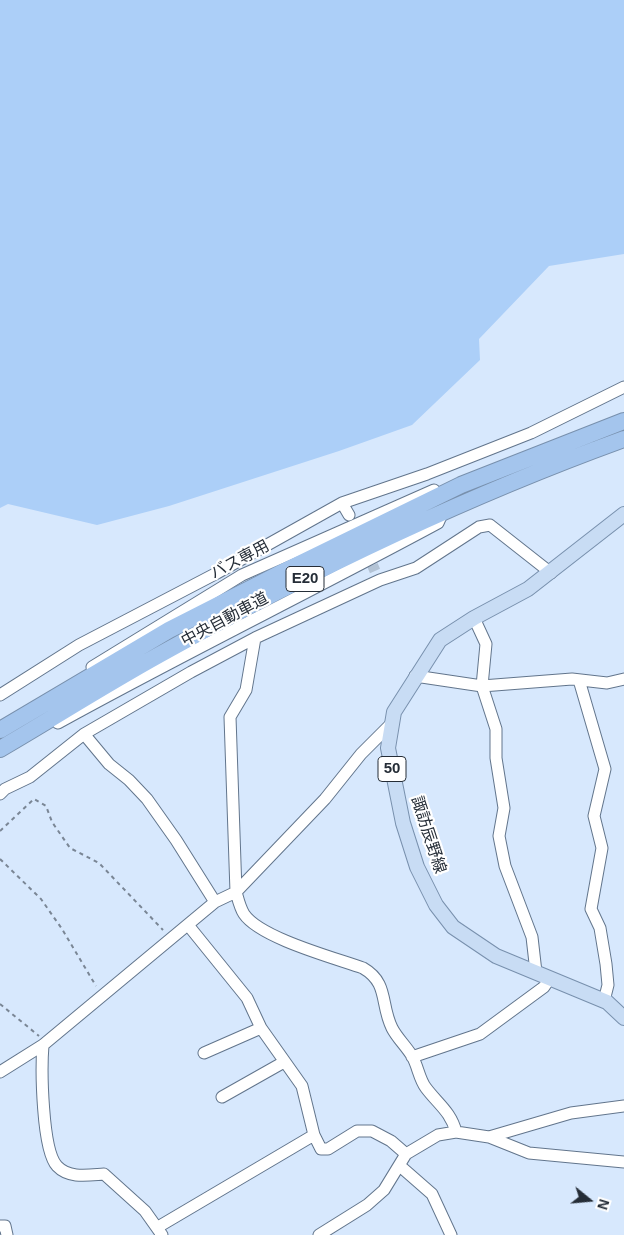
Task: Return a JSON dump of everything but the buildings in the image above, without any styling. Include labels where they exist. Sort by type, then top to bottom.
[{"type":"highway","name":"中央自動車道","points":[[0,730],[169,630],[461,485],[624,421]]},
{"type":"highway","name":"中央自動車道","points":[[0,749],[168,651],[276,593],[444,510],[624,439]]},
{"type":"main road","name":"諏訪辰野線","points":[[624,514],[528,589],[474,618],[440,640],[415,676],[394,712],[388,748],[403,823],[416,866],[436,905],[453,927],[496,956],[604,1001],[616,1008],[624,1018]]},
{"type":"street","points":[[0,695],[79,645],[217,573],[342,503],[427,474],[531,433],[624,387]]},
{"type":"street","points":[[342,503],[348,515]]},
{"type":"street","points":[[2,786],[30,777],[84,734],[191,672],[378,575],[416,568],[479,527],[490,525],[550,573]]},
{"type":"street","points":[[474,618],[486,644],[482,686],[496,729],[496,758],[504,808],[499,836],[505,866],[532,937],[536,972]]},
{"type":"street","points":[[255,638],[246,690],[230,717],[236,892],[241,909],[248,919],[278,937],[363,968],[374,974],[384,994],[387,1016],[392,1029],[412,1057],[425,1087],[446,1109],[452,1119],[456,1132]]},
{"type":"street","points":[[415,676],[482,686],[579,680],[607,682],[624,680]]},
{"type":"street","points":[[579,680],[605,768],[594,816],[602,848],[591,909],[600,928],[606,964],[608,985],[604,1001]]},
{"type":"street","points":[[0,1072],[44,1044],[214,902],[236,892],[392,724]]},
{"type":"street","points":[[84,734],[110,764],[130,780],[147,799],[176,840],[214,902]]},
{"type":"street","points":[[188,925],[247,998],[261,1028],[302,1086],[314,1135],[321,1149],[328,1150],[357,1130],[372,1131],[391,1142],[406,1154]]},
{"type":"street","points":[[412,1057],[480,1034],[544,987],[550,978]]},
{"type":"street","points":[[204,1054],[261,1028]]},
{"type":"street","points":[[44,1044],[42,1096],[51,1157],[58,1168],[80,1176],[104,1174],[145,1211],[160,1231],[314,1135]]},
{"type":"street","points":[[222,1097],[284,1062]]},
{"type":"street","points":[[489,1137],[571,1113],[624,1106]]},
{"type":"street","points":[[319,1235],[367,1205],[384,1190],[406,1154],[431,1138],[456,1132],[489,1137],[529,1153],[624,1162]]},
{"type":"street","points":[[400,1166],[432,1194],[451,1235]]},
{"type":"street","points":[[0,1226],[5,1226],[7,1235]]},
{"type":"path","points":[[0,831],[34,799],[46,806],[52,822],[70,848],[99,863],[171,939]]},
{"type":"path","points":[[0,859],[41,899],[62,929],[102,996]]},
{"type":"path","points":[[0,1004],[44,1044]]},
{"type":"shaded area","points":[[0,0],[624,0],[624,254],[549,266],[479,339],[480,360],[412,425],[339,451],[169,506],[97,525],[8,504],[0,508]]},
{"type":"tunnel","points":[[366,550],[375,571]]}]
